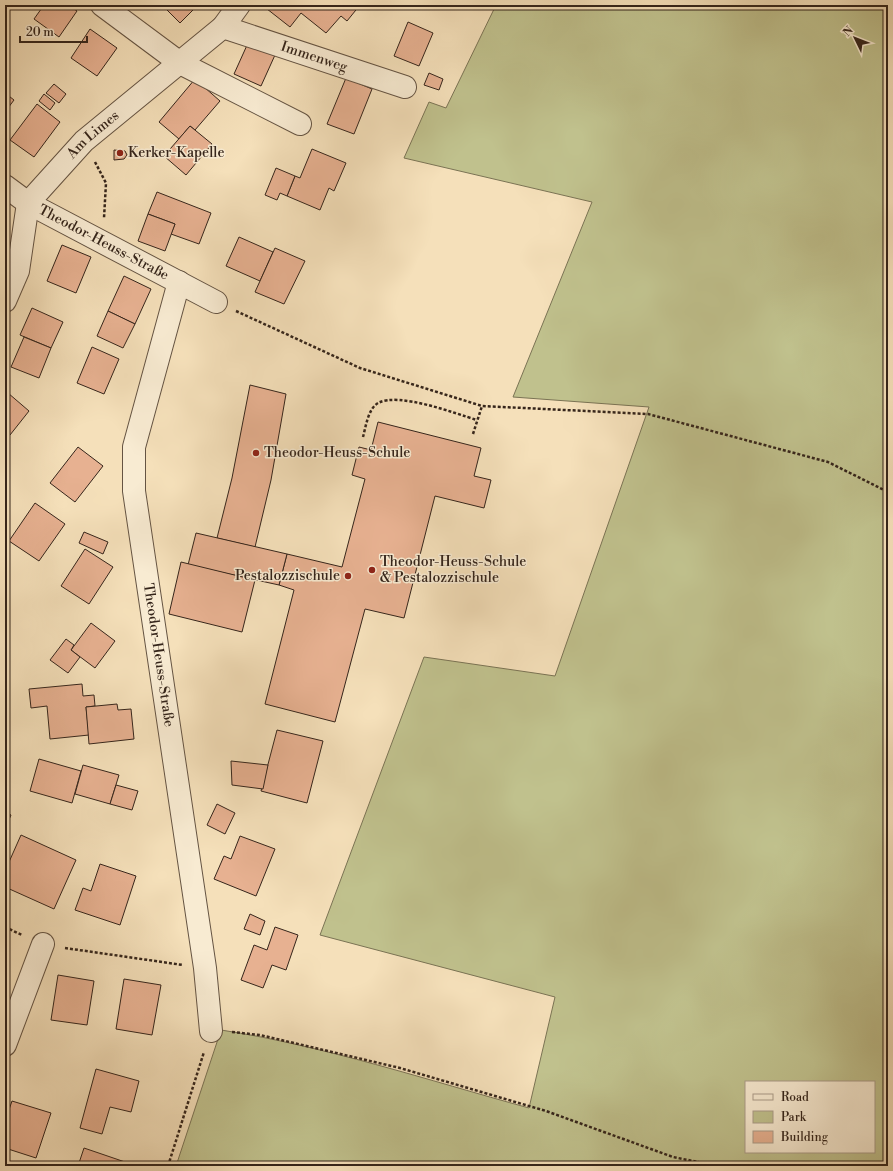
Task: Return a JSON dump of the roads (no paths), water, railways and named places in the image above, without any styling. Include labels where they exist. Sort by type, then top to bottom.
[{"type":"street","points":[[102,5],[180,63],[300,124]]},
{"type":"street","name":"Am Limes","points":[[28,203],[84,141],[223,27],[239,5]]},
{"type":"street","name":"Immenweg","points":[[223,27],[405,87]]},
{"type":"street","name":"Theodor-Heuss-Straße","points":[[5,186],[28,203],[102,240],[216,302]]},
{"type":"street","points":[[5,301],[18,271],[28,203]]},
{"type":"street","name":"Theodor-Heuss-Straße","points":[[179,282],[134,447],[134,491],[205,968],[220,1031]]},
{"type":"street","points":[[5,1045],[43,944]]},
{"type":"place","name":"Kerker-Kapelle","points":[[120,153]]},
{"type":"place","name":"Theodor-Heuss-Schule","points":[[256,453]]},
{"type":"place","name":"Theodor-Heuss-Schule & Pestalozzischule","points":[[372,570]]},
{"type":"place","name":"Pestalozzischule","points":[[348,576]]}]
